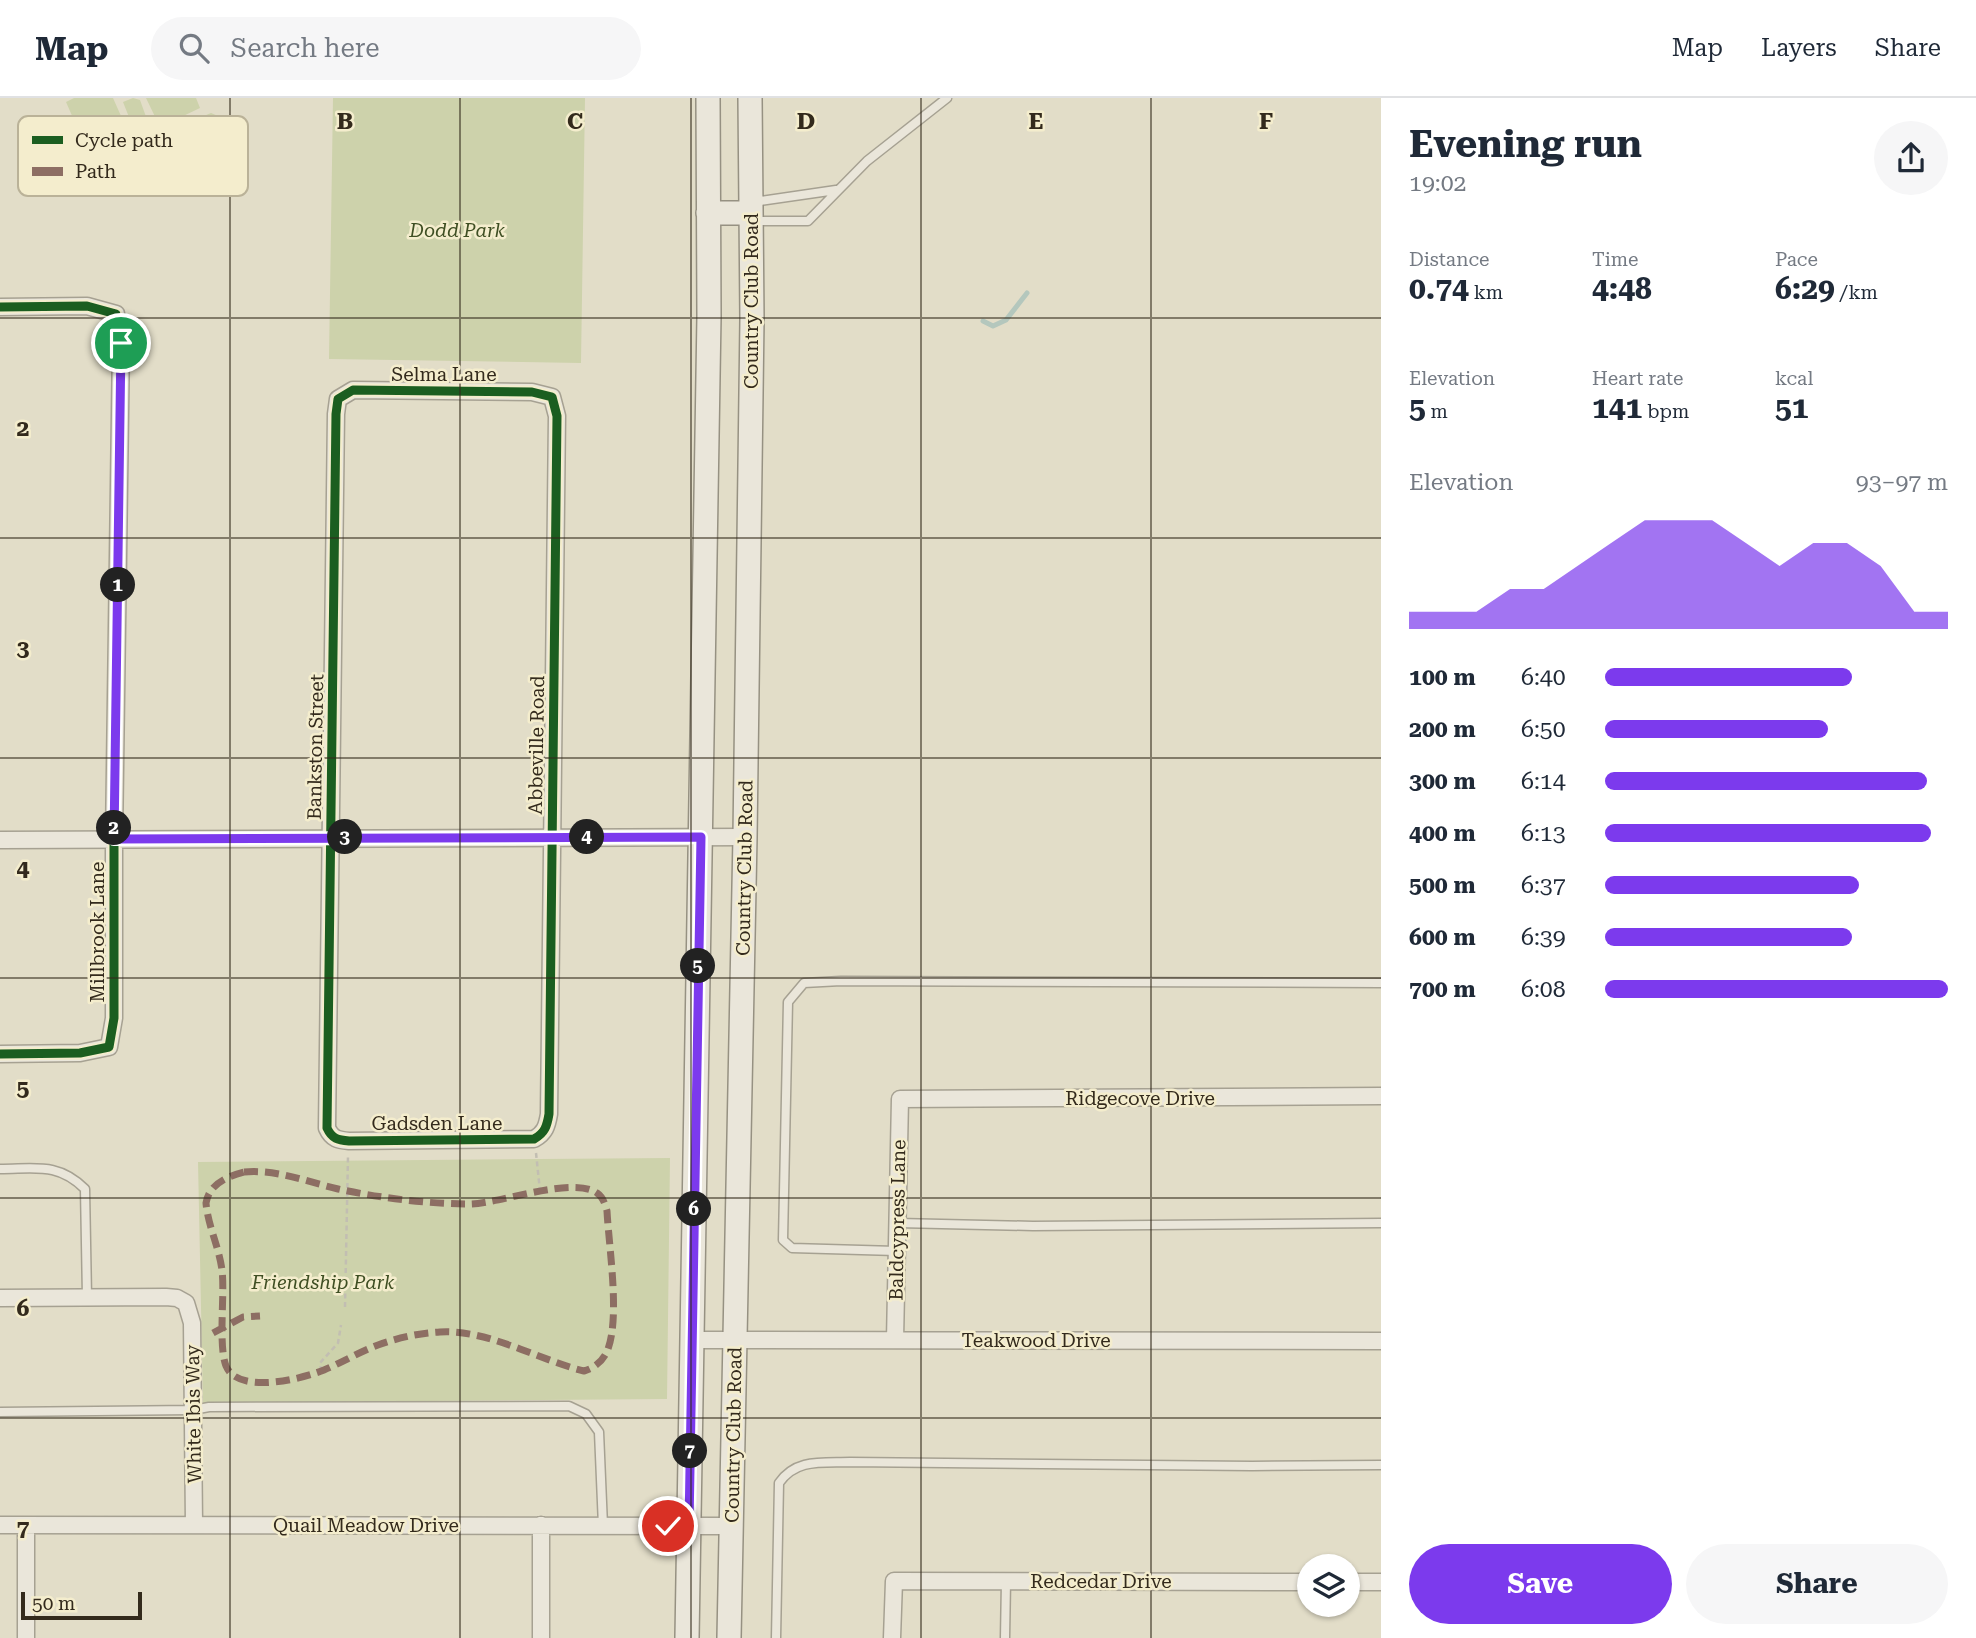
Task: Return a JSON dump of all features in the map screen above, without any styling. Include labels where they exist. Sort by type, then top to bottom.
[{"type":"main road","points":[[687,1638],[709,316],[708,98]]},
{"type":"main road","name":"Country Club Road","points":[[729,1638],[746,837],[752,319],[750,98]]},
{"type":"main road","points":[[708,213],[750,212]]},
{"type":"street","name":"Millbrook Lane","points":[[0,307],[87,306],[116,314],[121,343],[114,1018],[109,1048],[80,1053],[0,1054]]},
{"type":"street","name":"Selma Lane","points":[[338,399],[353,390],[532,391],[552,397]]},
{"type":"street","name":"Abbeville Road","points":[[543,1134],[549,1114],[553,837],[557,416],[552,397]]},
{"type":"street","name":"Bankston Street","points":[[331,1136],[327,1120],[338,399]]},
{"type":"street","points":[[0,840],[746,837]]},
{"type":"street","name":"Ridgecove Drive","points":[[900,1099],[1381,1096]]},
{"type":"street","name":"Baldcypress Lane","points":[[895,1340],[900,1099]]},
{"type":"street","name":"Gadsden Lane","points":[[331,1136],[349,1141],[510,1140],[534,1139],[543,1134]]},
{"type":"street","points":[[0,1298],[87,1297]]},
{"type":"street","name":"White Ibis Way","points":[[87,1297],[166,1297],[177,1298],[186,1303],[192,1323],[194,1525]]},
{"type":"street","name":"Teakwood Drive","points":[[691,1340],[1381,1341]]},
{"type":"street","name":"Quail Meadow Drive","points":[[0,1525],[731,1527]]},
{"type":"street","points":[[541,1525],[541,1638]]},
{"type":"street","points":[[26,1526],[26,1638]]},
{"type":"street","name":"Redcedar Drive","points":[[892,1638],[894,1581],[1297,1582]]},
{"type":"street","points":[[1360,1582],[1381,1582]]},
{"type":"lane","points":[[750,212],[808,221],[867,160],[947,98]]},
{"type":"lane","points":[[750,212],[836,190]]},
{"type":"lane","points":[[896,1251],[792,1248],[783,1240],[788,1002],[804,984],[841,981],[1381,983]]},
{"type":"lane","points":[[0,1169],[51,1169],[71,1175],[85,1189],[87,1297]]},
{"type":"lane","points":[[897,1223],[1033,1226],[1381,1223]]},
{"type":"lane","points":[[0,1412],[193,1410],[209,1407],[569,1406],[586,1414],[599,1432],[603,1526]]},
{"type":"lane","points":[[776,1638],[779,1483],[788,1470],[803,1465],[850,1462],[1381,1465]]},
{"type":"lane","points":[[1004,1638],[1006,1581]]},
{"type":"path","points":[[536,1153],[540,1191]]},
{"type":"path","points":[[345,1307],[348,1154]]},
{"type":"path","points":[[321,1371],[320,1363],[340,1341],[341,1325]]},
{"type":"green space","points":[[74,98],[113,98],[121,116],[72,116],[66,102]]},
{"type":"green space","points":[[133,98],[140,100],[146,116],[129,116],[123,102]]},
{"type":"green space","points":[[146,98],[196,98],[200,108],[183,116],[155,116]]},
{"type":"green space","name":"Dodd Park","points":[[333,98],[585,98],[581,363],[329,359]]},
{"type":"green space","name":"Friendship Park","points":[[670,1158],[667,1399],[203,1403],[198,1162]]},
{"type":"waterway","points":[[983,321],[993,326],[1006,320],[1027,293]]},
{"type":"marked path","points":[[244,1172],[280,1174],[354,1192],[438,1203],[484,1203],[572,1187],[597,1193],[607,1211],[613,1282],[613,1319],[608,1349],[599,1363],[584,1371],[476,1335],[440,1332],[385,1342],[324,1370],[301,1377],[271,1382],[243,1380],[233,1375],[226,1366],[224,1357],[222,1270],[206,1203],[215,1186],[244,1172]]},
{"type":"marked path","points":[[213,1333],[243,1317],[260,1316]]},
{"type":"cycle path","points":[[0,307],[87,306],[116,314],[121,343],[114,1018],[109,1047],[80,1053],[0,1054]]},
{"type":"cycle path","points":[[353,390],[532,392],[552,397],[557,416],[549,1114],[545,1129],[534,1139],[349,1141],[336,1138],[327,1128],[336,414],[338,399],[353,390]]},
{"type":"route","points":[[121,343],[114,839],[701,837],[689,1526],[668,1526]]}]
